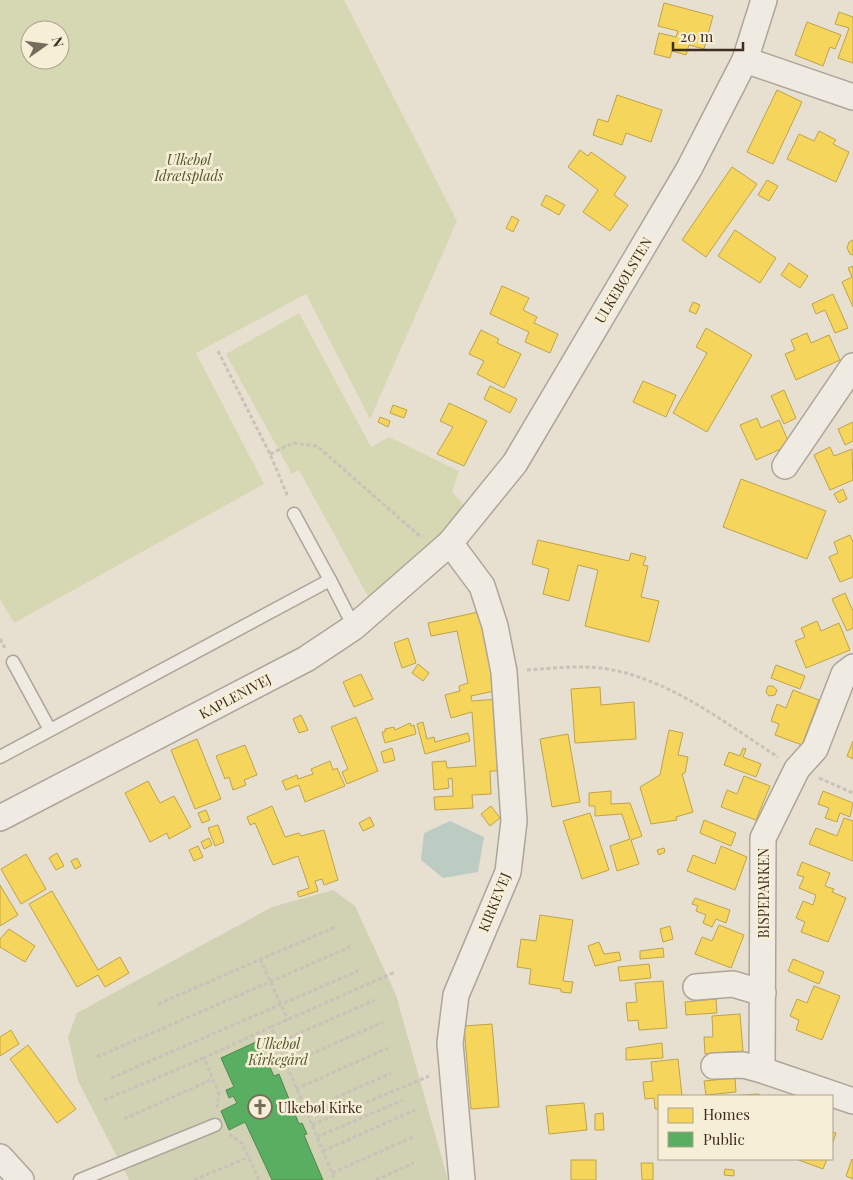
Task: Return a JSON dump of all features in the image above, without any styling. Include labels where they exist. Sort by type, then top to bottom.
[{"type":"street","name":"ULKEBØLSTEN","points":[[445,548],[515,463],[688,169],[745,60],[764,0]]},
{"type":"street","points":[[745,60],[853,97]]},
{"type":"street","points":[[785,466],[853,366]]},
{"type":"street","name":"KAPLENIVEJ","points":[[0,818],[306,659],[354,628],[445,548]]},
{"type":"street","name":"KIRKEVEJ","points":[[445,548],[482,586],[495,626],[504,672],[514,821],[508,872],[456,995],[450,1044],[462,1180]]},
{"type":"street","name":"BISPEPARKEN","points":[[762,1070],[763,838],[797,769],[815,749],[844,674],[853,667]]},
{"type":"street","points":[[696,987],[733,984],[763,993]]},
{"type":"street","points":[[714,1066],[743,1065],[853,1101]]},
{"type":"street","points":[[0,1157],[21,1180]]},
{"type":"lane","points":[[294,514],[354,628]]},
{"type":"lane","points":[[0,757],[330,580]]},
{"type":"lane","points":[[13,662],[50,730]]},
{"type":"lane","points":[[80,1180],[215,1125]]},
{"type":"path","points":[[218,351],[270,454],[294,514]]},
{"type":"path","points":[[270,454],[293,443],[317,446],[445,548]]},
{"type":"path","points":[[504,672],[569,667],[608,669],[643,678],[674,692],[797,769],[853,793]]},
{"type":"path","points":[[158,1004],[335,926]]},
{"type":"path","points":[[97,1057],[350,947]]},
{"type":"path","points":[[260,959],[288,1020]]},
{"type":"path","points":[[111,1078],[358,971]]},
{"type":"path","points":[[104,1100],[204,1058],[395,972]]},
{"type":"path","points":[[277,1042],[375,1000]]},
{"type":"path","points":[[286,1065],[383,1022]]},
{"type":"path","points":[[270,1027],[335,1180]]},
{"type":"path","points":[[296,1089],[388,1048]]},
{"type":"path","points":[[204,1058],[219,1094],[215,1125],[242,1143],[259,1179],[254,1180]]},
{"type":"path","points":[[306,1112],[391,1073]]},
{"type":"path","points":[[124,1119],[213,1079]]},
{"type":"path","points":[[312,1125],[422,1079]]},
{"type":"path","points":[[317,1137],[403,1100]]},
{"type":"path","points":[[323,1151],[415,1110]]},
{"type":"path","points":[[332,1173],[413,1137]]},
{"type":"path","points":[[194,1180],[249,1157]]},
{"type":"path","points":[[376,1180],[414,1164]]},
{"type":"green space","name":"Ulkebøl Idrætsplads","points":[[0,0],[344,0],[457,221],[370,419],[306,294],[196,353],[264,484],[14,623],[0,599]]},
{"type":"green space","points":[[299,313],[371,447],[389,437],[459,471],[452,492],[466,507],[442,536],[370,600],[299,470],[292,474],[226,354]]},
{"type":"green space","name":"Ulkebøl Kirkegård","points":[[333,890],[355,906],[396,995],[448,1180],[129,1180],[78,1081],[68,1037],[77,1013],[272,907]]},
{"type":"shaded area","points":[[450,821],[484,837],[478,872],[443,878],[421,860],[424,833]]},
{"type":"building: Homes","points":[[664,3],[713,16],[704,49],[689,45],[686,55],[672,51],[670,58],[654,54],[659,33],[676,37],[678,31],[658,26]]},
{"type":"building: Homes","points":[[839,12],[853,17],[853,63],[838,58],[849,28],[835,24]]},
{"type":"building: Homes","points":[[807,22],[841,35],[835,49],[830,47],[823,66],[795,55]]},
{"type":"building: Homes","points":[[777,90],[802,102],[773,164],[747,152]]},
{"type":"building: Homes","points":[[617,95],[662,110],[651,142],[626,133],[622,145],[593,135],[598,119],[608,122]]},
{"type":"building: Homes","points":[[819,131],[836,140],[833,144],[849,152],[836,182],[787,159],[799,134],[814,141]]},
{"type":"building: Homes","points":[[580,150],[588,156],[591,152],[626,177],[614,195],[628,205],[610,231],[583,212],[598,190],[568,167]]},
{"type":"building: Homes","points":[[732,167],[757,184],[706,257],[682,240]]},
{"type":"building: Homes","points":[[767,180],[778,186],[769,201],[758,195]]},
{"type":"building: Homes","points":[[546,195],[565,205],[559,215],[541,205]]},
{"type":"building: Homes","points":[[512,216],[519,220],[513,232],[506,228]]},
{"type":"building: Homes","points":[[735,230],[776,258],[760,283],[718,256]]},
{"type":"building: Homes","points":[[853,240],[853,255],[850,254],[847,248],[849,242]]},
{"type":"building: Homes","points":[[789,263],[808,276],[800,288],[781,275]]},
{"type":"building: Homes","points":[[853,266],[853,307],[842,282],[852,277],[848,268]]},
{"type":"building: Homes","points":[[502,286],[529,298],[523,310],[537,317],[534,323],[558,334],[550,353],[525,342],[529,332],[490,314]]},
{"type":"building: Homes","points":[[833,294],[848,328],[835,333],[825,310],[816,314],[812,304]]},
{"type":"building: Homes","points":[[693,302],[700,305],[696,314],[689,311]]},
{"type":"building: Homes","points":[[706,328],[752,355],[707,432],[673,413],[707,353],[696,347]]},
{"type":"building: Homes","points":[[481,330],[499,339],[497,343],[521,354],[504,388],[477,374],[484,361],[469,354]]},
{"type":"building: Homes","points":[[807,333],[811,343],[829,335],[840,360],[796,380],[785,354],[795,350],[791,340]]},
{"type":"building: Homes","points":[[643,381],[676,395],[666,417],[633,402]]},
{"type":"building: Homes","points":[[490,386],[517,399],[510,413],[484,399]]},
{"type":"building: Homes","points":[[784,390],[796,418],[784,424],[771,396]]},
{"type":"building: Homes","points":[[449,403],[487,421],[464,466],[437,454],[453,427],[440,421]]},
{"type":"building: Homes","points":[[393,405],[407,410],[404,418],[390,413]]},
{"type":"building: Homes","points":[[380,417],[390,421],[388,427],[378,422]]},
{"type":"building: Homes","points":[[757,418],[761,428],[779,420],[790,445],[756,460],[740,425]]},
{"type":"building: Homes","points":[[853,422],[853,441],[845,445],[838,429]]},
{"type":"building: Homes","points":[[830,447],[834,456],[852,449],[853,480],[830,490],[814,455]]},
{"type":"building: Homes","points":[[741,479],[826,511],[807,559],[723,527]]},
{"type":"building: Homes","points":[[843,489],[847,499],[839,503],[834,494]]},
{"type":"building: Homes","points":[[850,535],[853,542],[853,577],[840,582],[829,557],[838,553],[834,542]]},
{"type":"building: Homes","points":[[538,540],[629,561],[631,553],[646,557],[643,565],[648,566],[641,597],[659,601],[649,642],[585,626],[598,570],[578,565],[569,601],[543,594],[549,569],[532,564]]},
{"type":"building: Homes","points":[[845,593],[853,611],[853,628],[847,631],[832,599]]},
{"type":"building: Homes","points":[[483,611],[499,690],[471,696],[472,701],[499,699],[499,771],[490,771],[491,794],[472,795],[473,808],[435,810],[434,797],[453,796],[452,778],[448,779],[449,788],[434,790],[432,762],[446,761],[447,768],[476,766],[472,712],[451,718],[445,695],[460,691],[459,686],[468,683],[457,631],[431,636],[428,623]]},
{"type":"building: Homes","points":[[817,621],[821,631],[839,623],[850,650],[806,668],[795,641],[805,637],[801,628]]},
{"type":"building: Homes","points":[[408,638],[416,663],[402,668],[394,643]]},
{"type":"building: Homes","points":[[418,664],[429,673],[423,681],[412,673]]},
{"type":"building: Homes","points":[[776,665],[805,676],[800,689],[771,678]]},
{"type":"building: Homes","points":[[361,674],[373,699],[354,707],[343,682]]},
{"type":"building: Homes","points":[[768,686],[773,686],[777,690],[775,695],[769,696],[766,692]]},
{"type":"building: Homes","points":[[600,687],[601,705],[634,702],[636,739],[575,743],[571,689]]},
{"type":"building: Homes","points":[[793,690],[819,700],[802,745],[775,735],[779,724],[771,721],[777,704],[786,708]]},
{"type":"building: Homes","points":[[301,715],[308,730],[299,733],[293,719]]},
{"type":"building: Homes","points":[[356,717],[378,771],[347,784],[342,772],[348,769],[331,727]]},
{"type":"building: Homes","points":[[423,722],[427,739],[434,737],[435,742],[468,733],[470,741],[425,754],[417,724]]},
{"type":"building: Homes","points":[[410,723],[411,726],[414,725],[416,734],[385,743],[382,732],[385,732],[385,729],[394,727],[395,730]]},
{"type":"building: Homes","points":[[669,730],[683,733],[678,755],[688,757],[685,773],[682,774],[693,812],[676,817],[677,820],[651,824],[640,787],[660,775]]},
{"type":"building: Homes","points":[[568,734],[580,802],[552,807],[540,739]]},
{"type":"building: Homes","points":[[197,739],[221,799],[195,809],[171,750]]},
{"type":"building: Homes","points":[[853,741],[853,759],[847,756]]},
{"type":"building: Homes","points":[[245,745],[257,775],[244,780],[246,785],[233,790],[229,777],[225,779],[216,756]]},
{"type":"building: Homes","points":[[392,748],[395,760],[384,763],[381,752]]},
{"type":"building: Homes","points":[[743,748],[746,749],[743,757],[761,764],[756,777],[724,765],[729,752],[740,756]]},
{"type":"building: Homes","points":[[330,761],[333,770],[337,768],[345,786],[305,802],[299,785],[286,790],[282,781],[297,775],[298,779],[313,774],[311,769]]},
{"type":"building: Homes","points":[[744,776],[770,786],[756,820],[721,807],[727,790],[737,794]]},
{"type":"building: Homes","points":[[148,781],[160,803],[174,796],[191,827],[169,839],[167,833],[150,842],[125,793]]},
{"type":"building: Homes","points":[[611,791],[611,804],[630,803],[642,836],[631,840],[639,864],[617,871],[610,846],[630,839],[622,814],[595,816],[595,806],[589,806],[589,793]]},
{"type":"building: Homes","points":[[823,791],[853,803],[850,817],[840,813],[837,822],[825,818],[829,808],[818,804]]},
{"type":"building: Homes","points":[[272,806],[285,837],[299,833],[301,836],[324,830],[338,880],[324,885],[322,879],[315,881],[318,891],[299,897],[297,892],[309,888],[298,856],[273,865],[255,823],[250,825],[247,817]]},
{"type":"building: Homes","points":[[491,806],[500,818],[490,826],[481,814]]},
{"type":"building: Homes","points":[[206,810],[210,820],[202,823],[198,813]]},
{"type":"building: Homes","points":[[590,813],[609,870],[582,879],[563,821]]},
{"type":"building: Homes","points":[[370,817],[374,826],[363,831],[359,823]]},
{"type":"building: Homes","points":[[844,818],[853,821],[853,861],[809,844],[816,828],[837,836]]},
{"type":"building: Homes","points":[[704,820],[736,833],[731,846],[700,833]]},
{"type":"building: Homes","points":[[218,825],[224,842],[215,846],[208,828]]},
{"type":"building: Homes","points":[[209,838],[212,845],[204,849],[201,842]]},
{"type":"building: Homes","points":[[198,846],[203,857],[194,861],[189,850]]},
{"type":"building: Homes","points":[[721,846],[747,857],[735,890],[687,871],[693,855],[715,864]]},
{"type":"building: Homes","points":[[664,848],[665,852],[659,855],[657,850]]},
{"type":"building: Homes","points":[[57,853],[64,866],[56,870],[49,858]]},
{"type":"building: Homes","points":[[26,854],[46,889],[21,904],[1,869]]},
{"type":"building: Homes","points":[[77,858],[81,866],[75,869],[71,861]]},
{"type":"building: Homes","points":[[802,862],[830,873],[825,886],[834,889],[832,892],[846,898],[828,942],[801,932],[805,922],[796,918],[803,901],[813,905],[816,895],[799,888],[804,877],[797,875]]},
{"type":"building: Homes","points":[[0,885],[18,915],[0,926]]},
{"type":"building: Homes","points":[[52,891],[98,970],[120,957],[129,973],[105,987],[98,975],[77,987],[29,904]]},
{"type":"building: Homes","points":[[695,898],[730,910],[726,923],[716,919],[712,927],[703,923],[706,915],[696,911],[698,906],[692,904]]},
{"type":"building: Homes","points":[[540,915],[573,920],[563,981],[573,982],[571,993],[561,992],[561,989],[529,984],[531,969],[517,967],[521,939],[536,941]]},
{"type":"building: Homes","points":[[719,925],[744,935],[731,968],[695,954],[702,937],[712,941]]},
{"type":"building: Homes","points":[[670,926],[673,939],[663,942],[660,929]]},
{"type":"building: Homes","points":[[9,929],[35,946],[25,962],[0,947],[0,939]]},
{"type":"building: Homes","points":[[599,942],[604,954],[619,952],[621,960],[595,966],[588,946]]},
{"type":"building: Homes","points":[[663,948],[664,957],[640,959],[640,951]]},
{"type":"building: Homes","points":[[793,959],[824,972],[819,984],[788,971]]},
{"type":"building: Homes","points":[[649,964],[651,978],[620,981],[618,967]]},
{"type":"building: Homes","points":[[663,981],[667,1028],[639,1030],[638,1020],[628,1021],[626,1003],[637,1002],[635,983]]},
{"type":"building: Homes","points":[[814,986],[840,996],[822,1040],[796,1030],[799,1020],[790,1016],[797,999],[807,1003]]},
{"type":"building: Homes","points":[[716,999],[717,1013],[686,1015],[685,1002]]},
{"type":"building: Homes","points":[[740,1014],[743,1051],[705,1054],[704,1037],[713,1037],[712,1016]]},
{"type":"building: Homes","points":[[492,1024],[499,1107],[471,1109],[464,1026]]},
{"type":"building: Homes","points":[[11,1030],[19,1044],[0,1056],[0,1037]]},
{"type":"building: Homes","points":[[662,1043],[663,1058],[626,1060],[626,1048]]},
{"type":"building: Homes","points":[[28,1045],[76,1109],[57,1123],[10,1059]]},
{"type":"building: Homes","points":[[678,1059],[682,1095],[658,1095],[658,1109],[655,1109],[654,1098],[645,1099],[643,1082],[653,1081],[651,1062]]},
{"type":"building: Homes","points":[[735,1078],[736,1092],[706,1095],[704,1081]]},
{"type":"building: Homes","points":[[584,1103],[587,1130],[549,1134],[546,1106]]},
{"type":"building: Homes","points":[[603,1113],[604,1130],[595,1130],[595,1114]]},
{"type":"building: Homes","points":[[571,1160],[596,1160],[596,1180],[571,1180]]},
{"type":"building: Homes","points":[[799,1160],[827,1160],[823,1169]]},
{"type":"building: Homes","points":[[853,1160],[853,1179],[846,1176]]},
{"type":"building: Homes","points":[[641,1163],[653,1163],[653,1180],[642,1180]]},
{"type":"building: Homes","points":[[725,1169],[734,1170],[734,1176],[724,1175]]},
{"type":"building: Public","name":"Ulkebøl Kirke","points":[[258,1041],[274,1076],[279,1074],[299,1124],[302,1123],[307,1134],[304,1135],[323,1180],[272,1180],[245,1122],[229,1130],[221,1111],[237,1103],[233,1096],[229,1098],[226,1090],[234,1087],[221,1058]]},
{"type":"place","name":"Ulkebøl Kirke","points":[[260,1107]]}]
